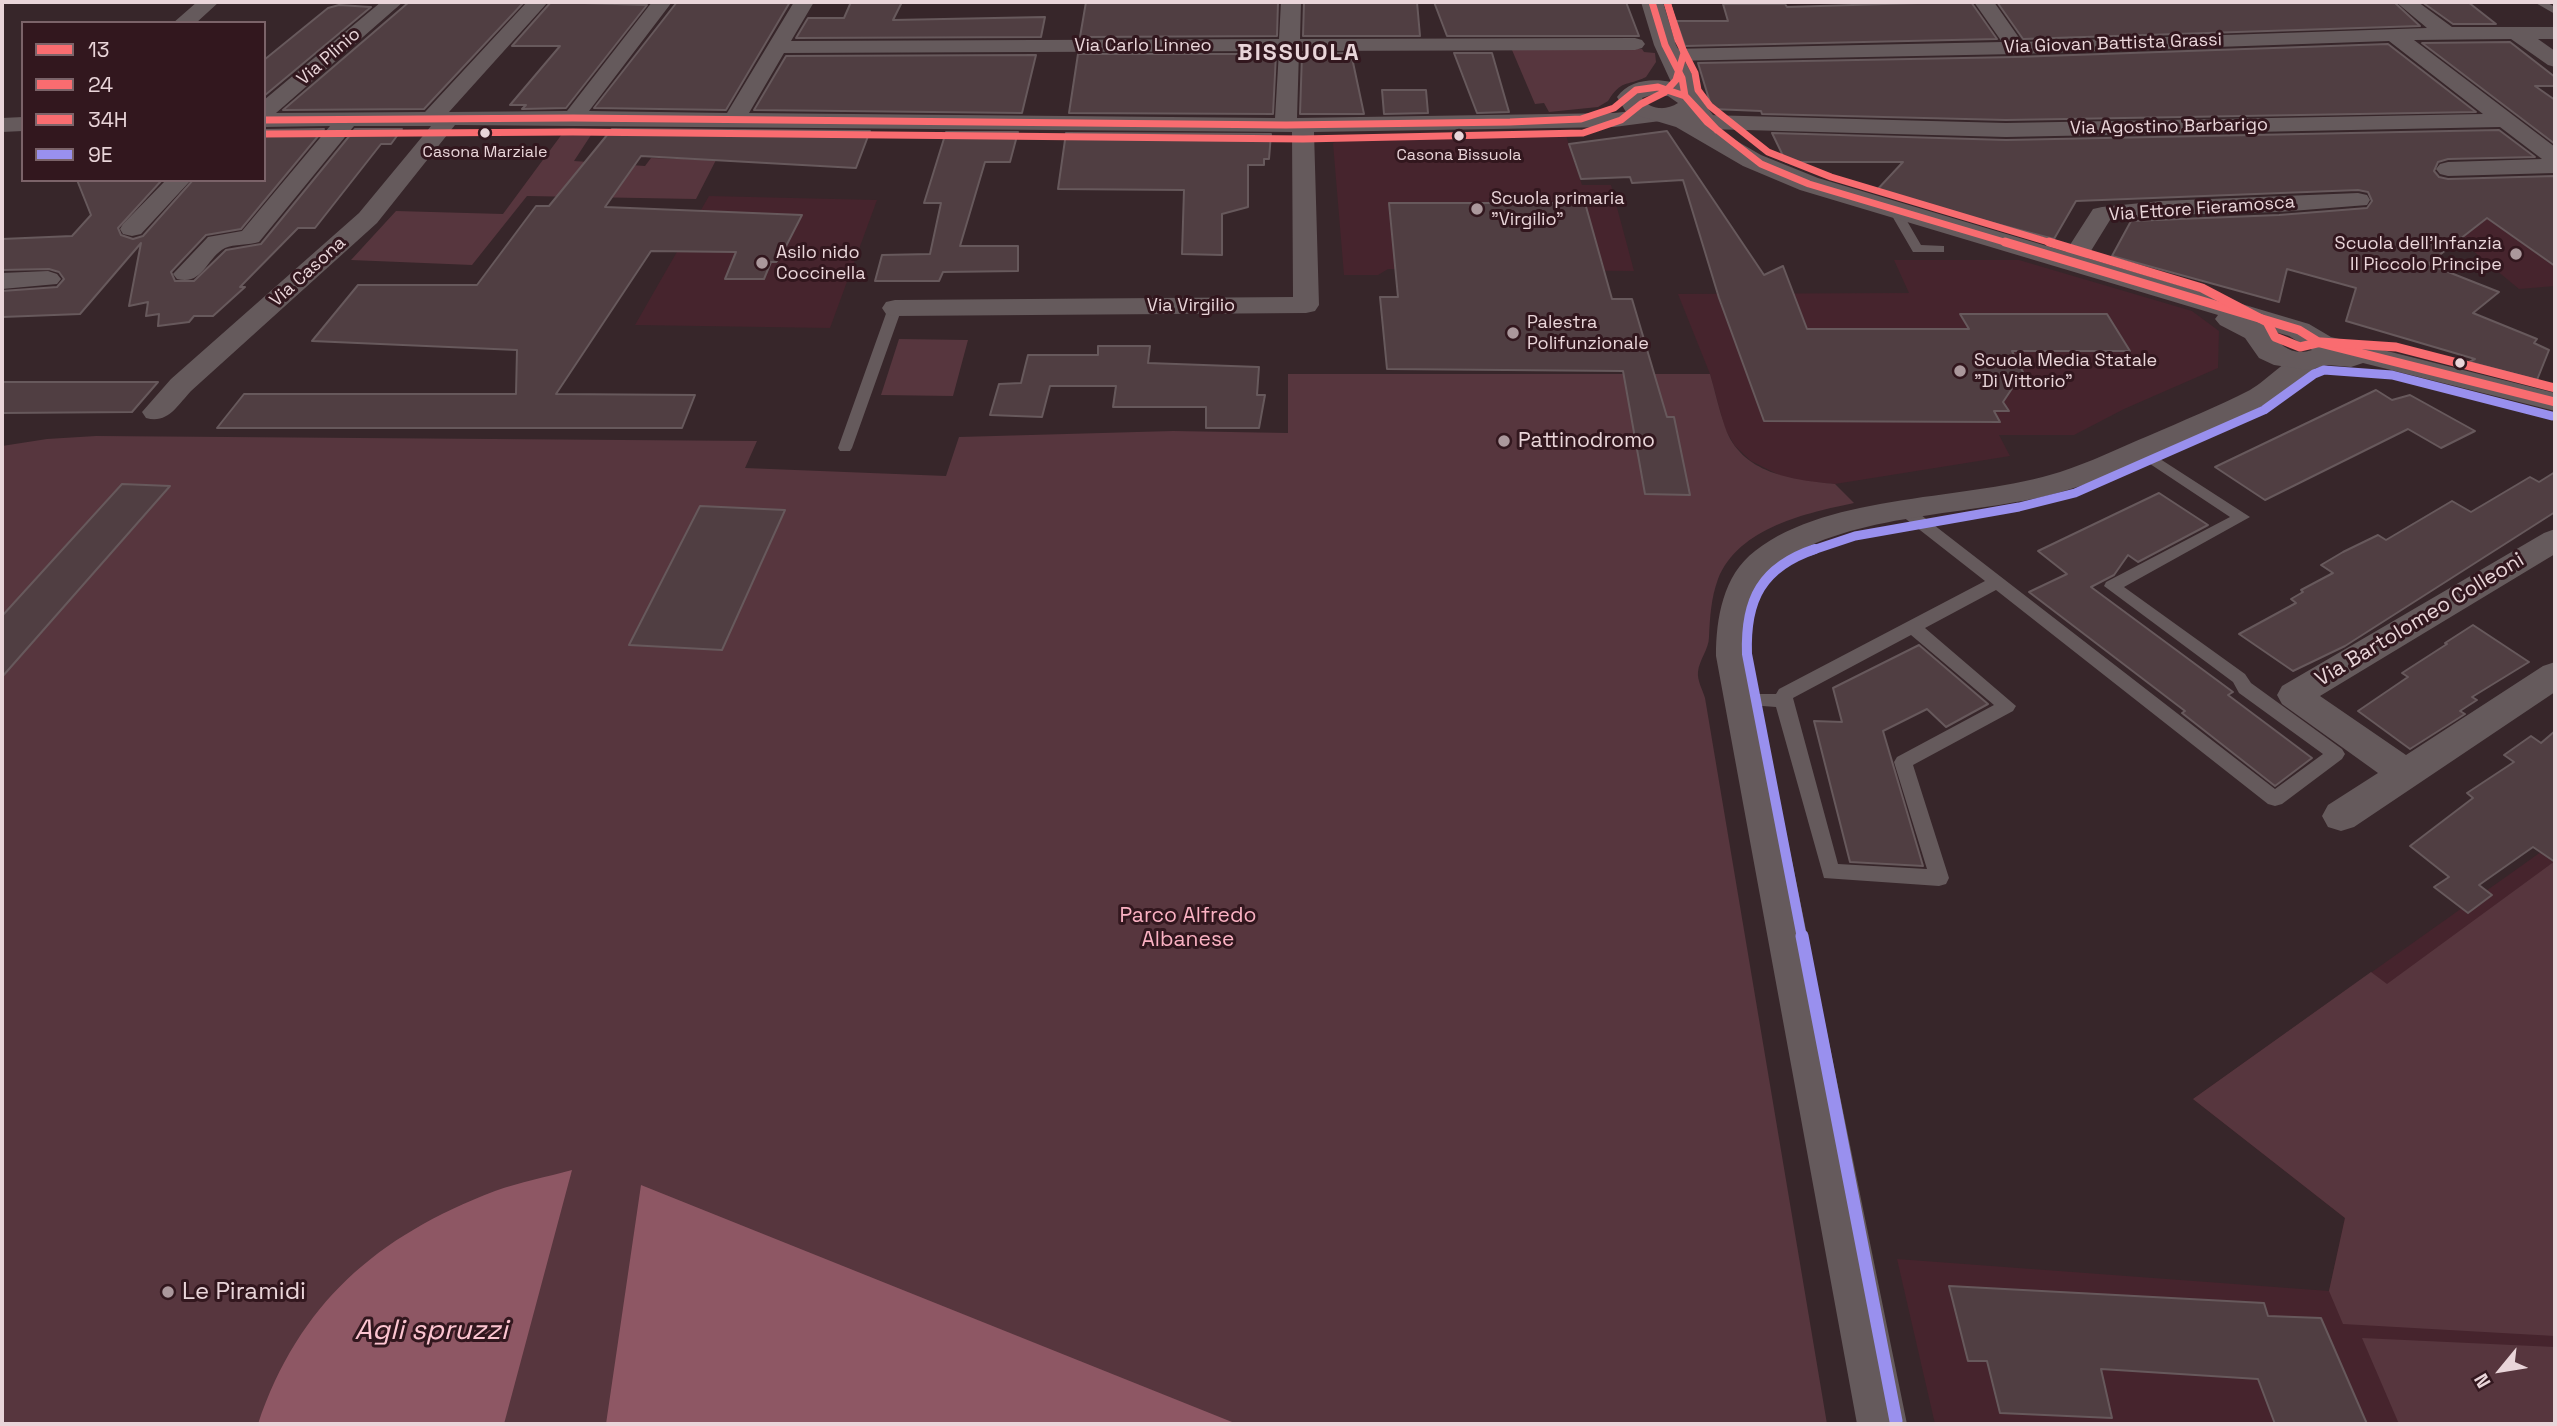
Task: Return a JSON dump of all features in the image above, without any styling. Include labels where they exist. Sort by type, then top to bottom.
[{"type":"street","points":[[185,21],[209,2]]},
{"type":"street","name":"Via Plinio","points":[[266,110],[393,2]]},
{"type":"street","name":"Via Casona","points":[[156,412],[181,385],[368,218],[439,119],[538,2]]},
{"type":"street","points":[[573,118],[662,2]]},
{"type":"street","points":[[734,119],[804,2]]},
{"type":"street","points":[[1291,2],[1289,45],[1295,125]]},
{"type":"street","points":[[1652,2],[1693,111]]},
{"type":"street","points":[[1984,2],[2016,48]]},
{"type":"street","points":[[2406,2],[2447,33]]},
{"type":"street","name":"Via Giovan Battista Grassi","points":[[1670,55],[2016,48],[2393,34],[2555,33]]},
{"type":"street","points":[[2393,34],[2555,158]]},
{"type":"street","points":[[2517,34],[2555,61]]},
{"type":"street","name":"Via Carlo Linneo","points":[[777,47],[1635,44]]},
{"type":"street","points":[[1581,119],[1614,108],[1661,77],[1670,55]]},
{"type":"street","points":[[1635,93],[1664,88],[1761,164],[1818,187],[2305,333],[2317,354]]},
{"type":"street","points":[[1635,93],[1631,104],[1640,110],[1663,115]]},
{"type":"street","points":[[266,120],[573,118],[1295,125],[1628,119],[1693,111]]},
{"type":"street","name":"Via Agostino Barbarigo","points":[[1693,111],[2006,130],[2505,120]]},
{"type":"street","points":[[186,274],[217,242],[250,237],[347,120]]},
{"type":"street","points":[[2,125],[21,124]]},
{"type":"street","name":"Via Virgilio","points":[[895,308],[1306,305],[1295,125]]},
{"type":"street","points":[[2448,169],[2555,166]]},
{"type":"street","points":[[132,229],[177,182]]},
{"type":"street","name":"Via Ettore Fieramosca","points":[[2071,262],[2102,214],[2161,208],[2358,200]]},
{"type":"street","points":[[2,281],[48,279]]},
{"type":"street","points":[[2197,301],[2262,341],[2284,358],[2317,354],[2394,361],[2555,402]]},
{"type":"street","points":[[2258,397],[2271,373],[2261,331],[2277,326],[2289,328]]},
{"type":"street","points":[[1882,1424],[1733,656],[1732,629],[1737,603],[1747,580],[1765,559],[1789,543],[1818,531],[2062,482],[2140,451],[2258,397],[2317,354]]},
{"type":"street","name":"Via Bartolomeo Colleoni","points":[[2406,774],[2294,695],[2555,540]]},
{"type":"street","points":[[2341,816],[2555,675]]},
{"type":"lane","points":[[2539,2],[2555,11]]},
{"type":"lane","points":[[1894,209],[1917,249],[1940,249]]},
{"type":"lane","points":[[845,448],[895,308]]},
{"type":"lane","points":[[1907,512],[2275,799],[2336,754],[2245,688],[2239,678],[2112,586],[2242,517],[2140,451]]},
{"type":"lane","points":[[1913,627],[2007,706],[1903,762],[1939,878],[1831,872],[1783,701],[1785,694],[1997,582]]},
{"type":"lane","points":[[1742,699],[1783,701]]},
{"type":"shaded area","name":"Scuola primaria \"Virgilio\"","points":[[1565,132],[1582,185],[1611,185],[1634,271],[1388,269],[1378,275],[1344,275],[1333,143],[1345,138]]},
{"type":"shaded area","name":"Asilo nido Coccinella","points":[[709,196],[877,200],[830,328],[635,325]]},
{"type":"shaded area","name":"Scuola dell'Infanzia Il Piccolo Principe","points":[[2555,214],[2555,286],[2519,289],[2437,221]]},
{"type":"shaded area","name":"Scuola Media Statale \"Di Vittorio\"","points":[[1894,260],[2019,260],[2192,311],[2219,331],[2218,368],[2124,409],[2074,435],[1999,435],[2010,456],[1835,484],[1789,480],[1751,461],[1735,446],[1725,429],[1710,374],[1678,294],[1909,293]]},
{"type":"shaded area","points":[[2555,842],[2555,1424],[1935,1424],[1897,1259],[2329,1291],[2345,1218],[2193,1099]]},
{"type":"green space","points":[[1642,49],[1644,52],[1655,53],[1656,62],[1646,77],[1621,86],[1608,101],[1598,107],[1549,112],[1544,103],[1535,104],[1512,50]]},
{"type":"green space","points":[[562,134],[591,135],[574,161],[645,166],[651,158],[716,160],[696,199],[527,196],[472,265],[351,260],[396,211],[503,214]]},
{"type":"green space","points":[[899,339],[968,340],[953,396],[881,395]]},
{"type":"green space","name":"Parco Alfredo Albanese","points":[[1288,374],[1710,374],[1725,427],[1743,455],[1770,472],[1835,484],[1854,503],[1776,525],[1742,547],[1728,561],[1716,586],[1711,608],[1709,641],[1698,672],[1705,698],[1827,1424],[2,1424],[2,446],[47,439],[96,436],[757,441],[745,468],[946,476],[959,437],[1173,431],[1288,433]]},
{"type":"green space","points":[[2555,861],[2555,1336],[2343,1324],[2329,1291],[2345,1218],[2193,1099],[2371,972],[2387,984]]},
{"type":"green space","points":[[2362,1338],[2555,1347],[2555,1424],[2399,1424]]},
{"type":"water","name":"Agli spruzzi","points":[[572,1170],[504,1424],[258,1424],[275,1381],[296,1343],[320,1309],[348,1279],[379,1253],[414,1229],[453,1209],[504,1188]]},
{"type":"water","points":[[641,1185],[1237,1424],[606,1424]]},
{"type":"building","points":[[409,2],[524,2],[424,109],[283,110]]},
{"type":"building","points":[[551,2],[647,5],[566,108],[522,109],[526,105],[510,105],[560,46],[512,46]]},
{"type":"building","points":[[677,2],[790,2],[726,110],[594,108]]},
{"type":"building","points":[[851,2],[902,2],[893,20],[1045,17],[1041,37],[796,38],[808,18],[844,18]]},
{"type":"building","points":[[1086,2],[1278,2],[1277,36],[1080,37]]},
{"type":"building","points":[[1304,2],[1417,2],[1420,36],[1303,36]]},
{"type":"building","points":[[1434,2],[1626,2],[1639,36],[1447,36]]},
{"type":"building","points":[[1971,2],[1997,39],[1685,46],[1676,21],[1728,21],[1723,4],[1785,4],[1787,7]]},
{"type":"building","points":[[1997,2],[2394,2],[2420,26],[2023,39]]},
{"type":"building","points":[[2422,2],[2468,2],[2496,24],[2453,24]]},
{"type":"building","points":[[339,5],[371,7],[266,94],[266,58],[328,8]]},
{"type":"building","points":[[2510,42],[2555,77],[2555,86],[2535,86],[2555,100],[2555,144],[2422,43]]},
{"type":"building","points":[[2388,44],[2476,112],[2006,120],[1762,114],[1761,111],[1712,109],[1698,63],[2016,57]]},
{"type":"building","points":[[1351,53],[1364,114],[1300,114],[1302,54]]},
{"type":"building","points":[[1454,53],[1492,53],[1509,112],[1477,113]]},
{"type":"building","points":[[1078,54],[1276,54],[1273,114],[1069,113]]},
{"type":"building","points":[[1036,55],[1022,113],[754,110],[786,56]]},
{"type":"building","points":[[1382,90],[1426,90],[1428,113],[1384,114]]},
{"type":"building","points":[[324,129],[241,229],[206,235],[171,272],[175,281],[194,281],[226,250],[261,244],[355,129],[402,129],[391,144],[381,144],[315,228],[298,228],[240,287],[245,287],[213,316],[194,316],[189,322],[158,326],[159,314],[146,316],[148,302],[129,306],[141,243],[80,314],[2,317],[2,291],[57,287],[64,279],[59,272],[49,269],[2,270],[2,239],[72,236],[91,215],[78,182],[160,182],[118,228],[121,235],[133,239],[143,236],[191,182],[266,182],[266,130]]},
{"type":"building","points":[[612,129],[870,131],[856,168],[641,156],[605,207],[802,215],[781,256],[776,262],[771,262],[764,279],[725,279],[736,252],[651,251],[556,394],[695,395],[682,428],[217,428],[244,394],[516,394],[517,350],[312,341],[358,285],[477,285],[536,206],[549,206]]},
{"type":"building","points":[[2499,130],[2535,157],[2448,159],[2438,162],[2434,171],[2439,177],[2448,179],[2555,176],[2555,266],[2487,218],[2428,264],[2499,292],[2473,313],[2537,339],[2534,343],[2549,350],[2537,380],[2469,362],[2475,359],[2346,321],[2356,288],[2287,269],[2279,302],[2112,256],[2131,221],[2279,215],[2367,208],[2372,201],[2368,192],[2358,190],[2076,201],[2054,239],[1875,192],[1903,162],[1786,162],[1772,133],[2006,140]]},
{"type":"building","points":[[1667,131],[1764,275],[1783,266],[1807,329],[1969,329],[1960,314],[2107,314],[2130,351],[2012,351],[2023,372],[2003,402],[2009,411],[1994,411],[2000,422],[1764,421],[1719,298],[1683,180],[1632,183],[1630,177],[1581,179],[1569,144]]},
{"type":"building","points":[[946,132],[1018,132],[1010,162],[985,162],[960,246],[1018,246],[1018,271],[943,272],[939,281],[875,281],[882,255],[930,254],[941,203],[924,203]]},
{"type":"building","points":[[1066,133],[1271,134],[1269,159],[1264,159],[1264,165],[1248,165],[1248,207],[1222,214],[1222,255],[1182,254],[1184,190],[1058,189]]},
{"type":"building","points":[[1389,203],[1585,203],[1612,299],[1632,299],[1667,417],[1674,417],[1690,495],[1645,494],[1623,371],[1387,369],[1380,297],[1398,297]]},
{"type":"building","points":[[1098,346],[1150,346],[1148,363],[1259,367],[1257,395],[1265,395],[1259,428],[1206,428],[1206,407],[1113,407],[1116,386],[1050,386],[1042,417],[990,415],[999,384],[1021,383],[1028,355],[1098,355]]},
{"type":"building","points":[[2,382],[158,382],[132,412],[2,413]]},
{"type":"building","points":[[2376,390],[2392,400],[2410,395],[2475,431],[2441,448],[2408,429],[2265,500],[2215,467]]},
{"type":"building","points":[[2555,472],[2555,512],[2345,646],[2293,671],[2239,634],[2296,603],[2291,599],[2303,592],[2301,590],[2333,573],[2321,565],[2343,552],[2378,535],[2386,540],[2452,501],[2471,512],[2530,477],[2539,482]]},
{"type":"building","points":[[122,484],[170,486],[2,677],[2,616]]},
{"type":"building","points":[[2159,493],[2208,525],[2138,562],[2128,555],[2114,575],[2091,587],[2233,692],[2228,695],[2312,758],[2275,786],[2182,713],[2185,711],[2029,592],[2067,574],[2038,551]]},
{"type":"building","points":[[700,506],[785,510],[722,650],[629,645]]},
{"type":"building","points":[[2473,625],[2529,662],[2472,697],[2477,700],[2460,711],[2465,714],[2410,749],[2358,711],[2408,677],[2402,673]]},
{"type":"building","points":[[1919,645],[1988,704],[1946,727],[1927,709],[1883,731],[1923,866],[1850,862],[1814,721],[1842,722],[1833,688]]},
{"type":"building","points":[[2555,731],[2555,862],[2533,847],[2479,885],[2492,895],[2468,913],[2434,887],[2449,877],[2410,846],[2473,798],[2467,793],[2514,762],[2504,755],[2531,736],[2541,743]]},
{"type":"building","points":[[1949,1286],[2264,1303],[2268,1316],[2321,1318],[2367,1424],[2275,1424],[2258,1379],[2101,1369],[2112,1418],[2000,1413],[1987,1361],[1968,1361]]},
{"type":"transit line","name":"13","points":[[1652,2],[1665,45],[1682,78],[1685,96],[1717,130]]},
{"type":"transit line","name":"24","points":[[266,134],[573,132],[1303,139],[1583,133],[1621,120],[1641,104],[1665,92],[1676,80],[1684,53],[1667,2]]},
{"type":"transit line","name":"34H","points":[[1667,2],[1678,40],[1695,73],[1698,90],[1710,106],[1768,152],[1831,177],[2202,288],[2267,322],[2275,337],[2300,347],[2321,342],[2396,347],[2555,388]]},
{"type":"transit line","name":"13","points":[[266,120],[573,118],[1286,125],[1510,122],[1581,119],[1614,108],[1636,90],[1658,87],[1685,96],[1707,122],[1761,164],[1809,184],[2299,330],[2320,343],[2555,402]]},
{"type":"transit line","name":"9E","points":[[1896,1421],[1747,654],[1746,630],[1750,607],[1759,588],[1774,570],[1795,556],[1855,536],[2019,507],[2075,493],[2264,410],[2314,374],[2324,370],[2392,375],[2552,416]]},
{"type":"place","name":"Casona Marziale","points":[[485,133]]},
{"type":"place","name":"Casona Bissuola","points":[[1459,136]]},
{"type":"place","name":"Scuola primaria \"Virgilio\"","points":[[1477,209]]},
{"type":"place","name":"Scuola dell'Infanzia Il Piccolo Principe","points":[[2516,254]]},
{"type":"place","name":"Asilo nido Coccinella","points":[[762,263]]},
{"type":"place","name":"Palestra Polifunzionale","points":[[1513,333]]},
{"type":"place","name":"Scuola Media Statale \"Di Vittorio\"","points":[[1960,371]]},
{"type":"place","name":"Pattinodromo","points":[[1504,441]]},
{"type":"place","name":"Le Piramidi","points":[[168,1292]]},
{"type":"district","name":"BISSUOLA","points":[[1299,54]]}]
